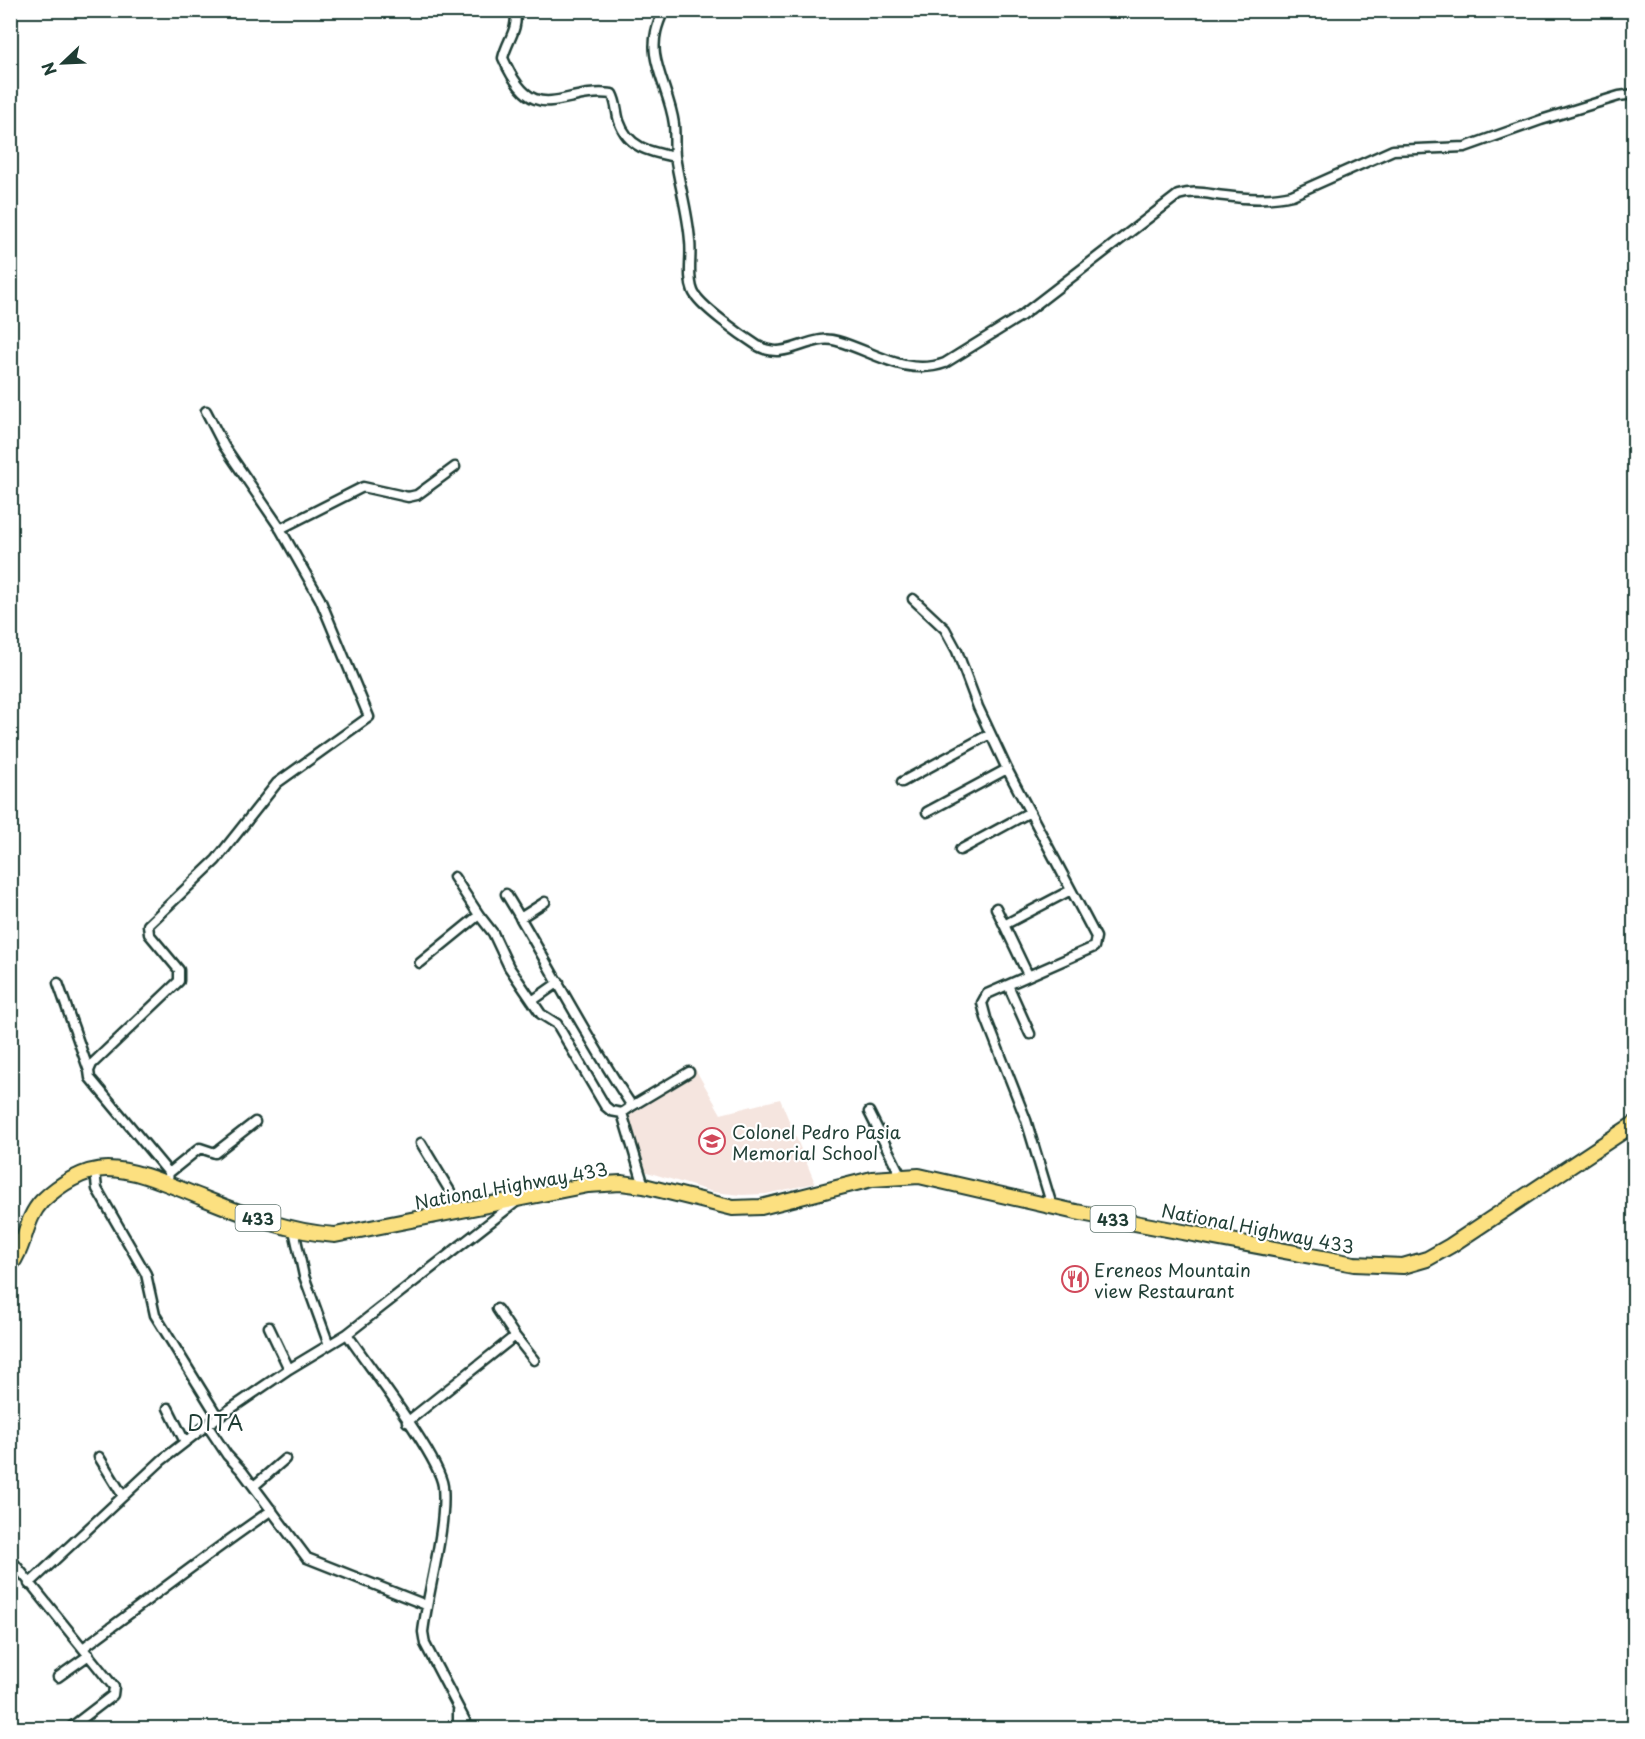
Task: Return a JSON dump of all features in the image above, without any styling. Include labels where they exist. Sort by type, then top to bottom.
[{"type":"main road","name":"National Highway 433","points":[[10,1266],[29,1218],[40,1203],[72,1179],[94,1171],[123,1171],[168,1179],[294,1230],[335,1234],[588,1185],[644,1186],[733,1208],[762,1208],[872,1179],[901,1176],[934,1179],[1052,1206],[1354,1264],[1403,1266],[1427,1259],[1450,1246],[1635,1124]]},
{"type":"street","points":[[515,10],[515,33],[507,43],[504,58],[521,88],[533,98],[547,102],[600,93],[612,94],[616,102],[618,120],[632,143],[646,151],[675,157]]},
{"type":"street","points":[[664,10],[654,38],[656,57],[670,102],[675,157],[690,241],[693,291],[698,300],[741,334],[771,351],[782,351],[831,339],[881,359],[919,368],[932,368],[945,363],[1021,316],[1178,195],[1194,191],[1226,196],[1277,198],[1292,195],[1375,156],[1393,150],[1465,147],[1541,120],[1619,96],[1635,94]]},
{"type":"street","points":[[89,1071],[92,1064],[179,981],[179,970],[148,934],[148,925],[216,860],[277,783],[369,717],[320,599],[280,529],[244,478],[206,411]]},
{"type":"street","points":[[280,529],[363,488],[408,497],[417,495],[455,467]]},
{"type":"street","points":[[913,599],[945,629],[957,651],[990,734],[1097,943],[987,994],[982,1003],[1026,1120],[1052,1206]]},
{"type":"street","points":[[902,782],[990,734]]},
{"type":"street","points":[[927,812],[1007,769]]},
{"type":"street","points":[[960,850],[1030,813]]},
{"type":"street","points":[[454,877],[493,933],[509,967],[541,1014],[557,1024],[610,1111],[622,1113],[689,1072]]},
{"type":"street","points":[[1004,925],[1071,890]]},
{"type":"street","points":[[506,894],[559,982],[599,1057],[632,1106]]},
{"type":"street","points":[[520,918],[545,902]]},
{"type":"street","points":[[996,908],[1028,975]]},
{"type":"street","points":[[420,963],[479,915]]},
{"type":"street","points":[[532,1001],[559,982]]},
{"type":"street","points":[[58,983],[90,1078],[168,1179],[200,1148],[215,1153],[255,1122]]},
{"type":"street","points":[[1008,985],[1030,1034]]},
{"type":"street","points":[[869,1112],[901,1176]]},
{"type":"street","points":[[622,1113],[644,1186]]},
{"type":"street","points":[[421,1143],[462,1211]]},
{"type":"street","points":[[94,1171],[97,1189],[146,1274],[155,1315],[218,1417]]},
{"type":"street","points":[[29,1584],[123,1496],[185,1442],[289,1369],[347,1334],[521,1198]]},
{"type":"street","points":[[294,1230],[304,1276],[329,1345]]},
{"type":"street","points":[[497,1308],[534,1360]]},
{"type":"street","points":[[269,1327],[289,1369]]},
{"type":"street","points":[[347,1334],[428,1451],[443,1485],[440,1525],[426,1605],[424,1644],[469,1728]]},
{"type":"street","points":[[407,1422],[515,1336]]},
{"type":"street","points":[[168,1408],[185,1442]]},
{"type":"street","points":[[207,1425],[227,1455],[254,1486],[307,1558],[426,1605]]},
{"type":"street","points":[[99,1457],[123,1496]]},
{"type":"street","points":[[254,1486],[285,1459]]},
{"type":"street","points":[[58,1677],[86,1651],[204,1556],[272,1510]]},
{"type":"street","points":[[10,1558],[86,1651],[114,1691],[70,1728]]},
{"type":"street","points":[[458,1705],[458,1728]]},
{"type":"shaded area","name":"Colonel Pedro Pasia Memorial School","points":[[694,1067],[721,1114],[780,1099],[815,1183],[766,1194],[742,1195],[713,1192],[637,1169],[632,1161],[621,1122],[622,1112]]},
{"type":"place","name":"Colonel Pedro Pasia Memorial School","points":[[712,1141]]},
{"type":"place","name":"Ereneos Mountain view Restaurant","points":[[1075,1279]]},
{"type":"district","name":"DITA","points":[[216,1422]]}]
